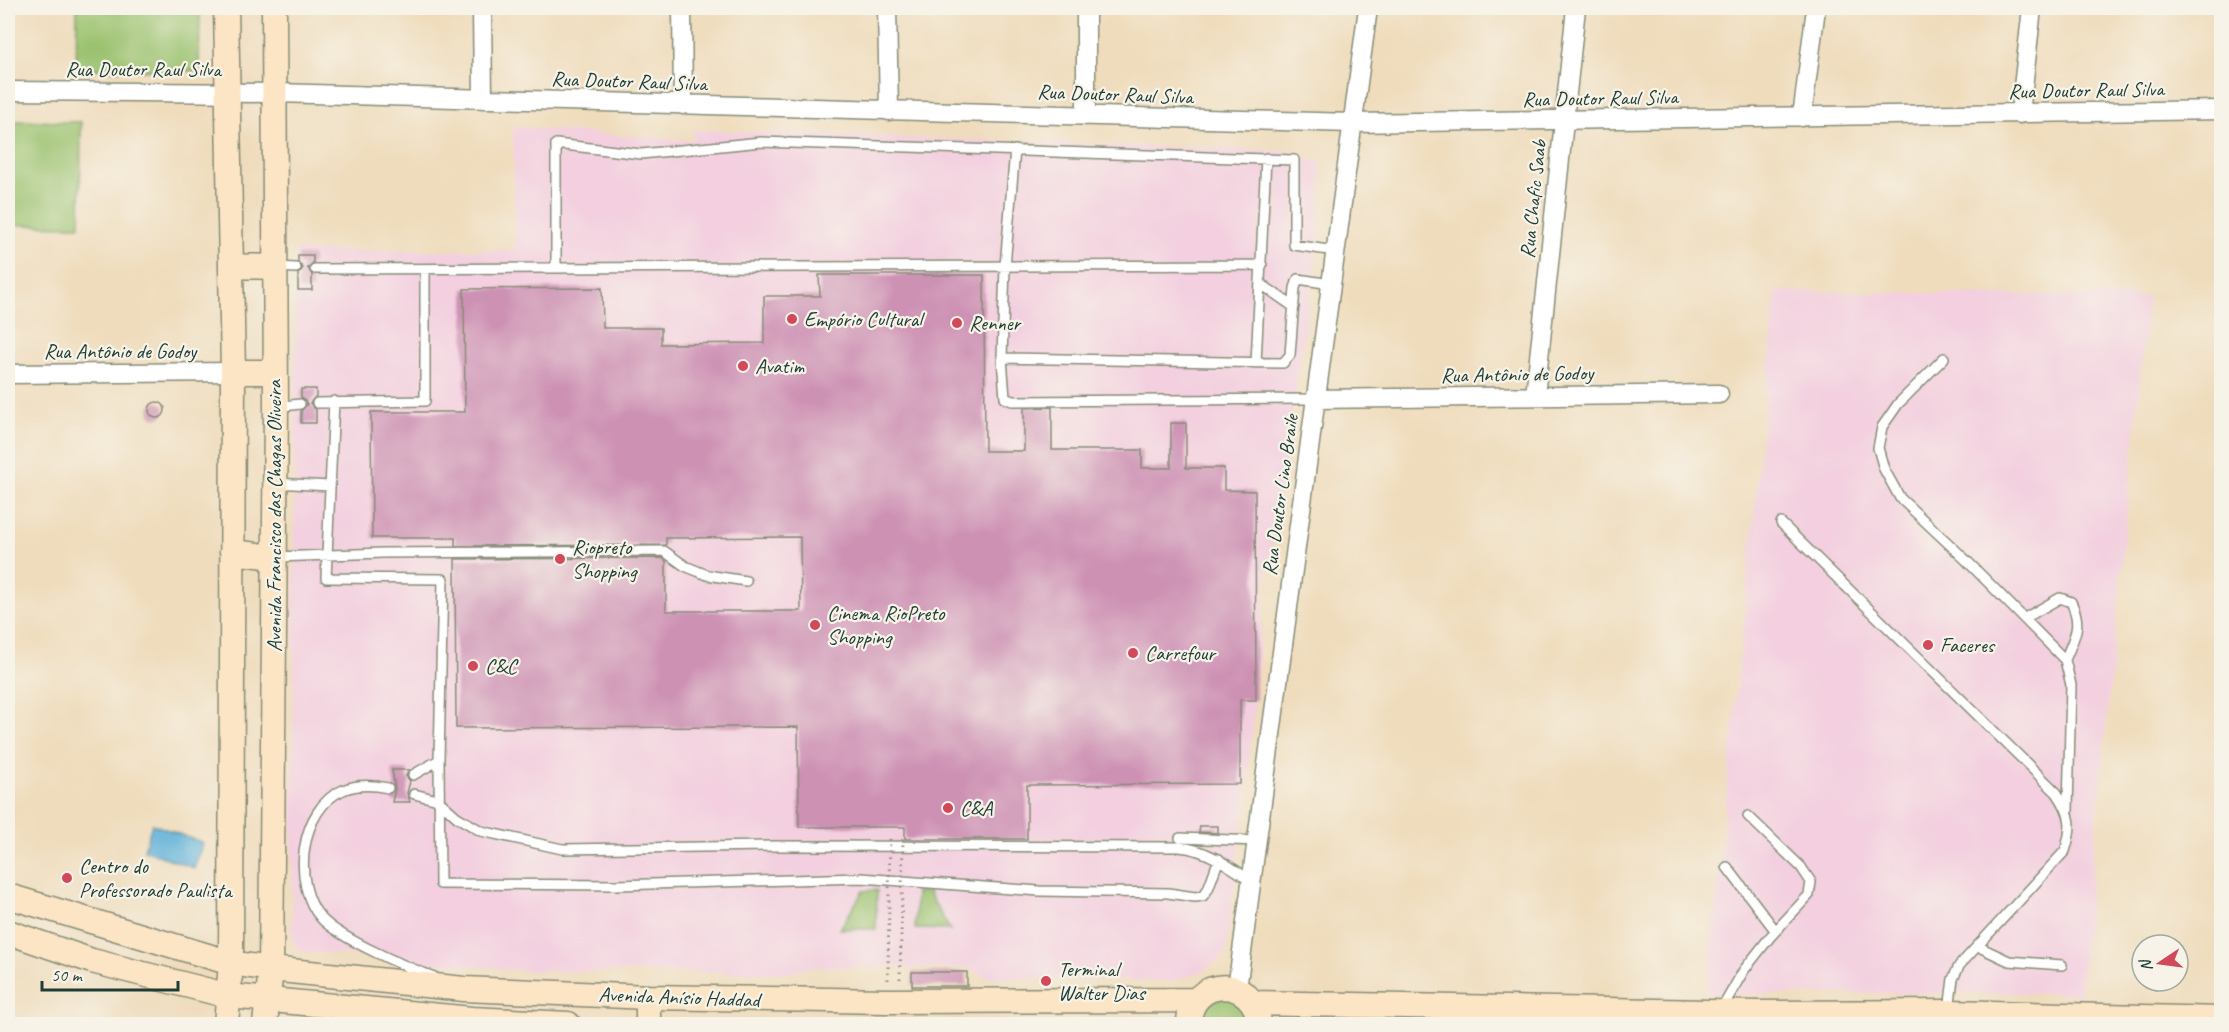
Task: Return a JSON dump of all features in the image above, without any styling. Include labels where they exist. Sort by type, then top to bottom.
[{"type":"main road","name":"Avenida Francisco das Chagas Oliveira","points":[[226,8],[233,372],[231,963],[226,1024]]},
{"type":"main road","name":"Avenida Francisco das Chagas Oliveira","points":[[265,1024],[272,969],[275,372],[286,268],[276,93],[274,8]]},
{"type":"main road","points":[[232,266],[286,268]]},
{"type":"main road","points":[[233,372],[275,372]]},
{"type":"main road","points":[[232,552],[274,557]]},
{"type":"main road","points":[[231,812],[272,812]]},
{"type":"main road","name":"Avenida Anísio Haddad","points":[[8,896],[231,963],[464,988],[648,998],[894,1001],[1196,1000]]},
{"type":"main road","points":[[8,932],[92,961],[229,996],[472,1019],[568,1024]]},
{"type":"main road","points":[[1189,1024],[1191,1010],[1196,1000],[1215,988],[1250,1006],[1696,1018],[1720,1012],[1949,1012],[2207,1021]]},
{"type":"main road","points":[[648,998],[648,1024]]},
{"type":"street","points":[[482,8],[483,99]]},
{"type":"street","points":[[682,8],[683,105]]},
{"type":"street","points":[[888,8],[889,111]]},
{"type":"street","points":[[1086,8],[1086,116]]},
{"type":"street","name":"Rua Doutor Lino Braile","points":[[1250,1006],[1250,880],[1368,8]]},
{"type":"street","name":"Rua Chafic Saab","points":[[1536,396],[1576,8]]},
{"type":"street","points":[[1802,117],[1816,8]]},
{"type":"street","points":[[2020,114],[2032,8]]},
{"type":"street","name":"Rua Doutor Raul Silva","points":[[8,91],[276,93],[1352,123],[1564,122],[2222,110]]},
{"type":"street","name":"Rua Antônio de Godoy","points":[[8,374],[233,372]]},
{"type":"street","name":"Rua Antônio de Godoy","points":[[1316,399],[1719,394]]},
{"type":"lane","points":[[556,267],[556,144],[641,154],[761,142],[1294,160],[1294,245],[1335,251]]},
{"type":"lane","points":[[1015,150],[1005,266],[1002,358],[1005,398],[1012,400],[1316,399]]},
{"type":"lane","points":[[1256,363],[1266,158]]},
{"type":"lane","points":[[315,269],[425,271],[556,267],[1262,265]]},
{"type":"lane","points":[[317,403],[425,401],[425,271]]},
{"type":"lane","points":[[1002,358],[1283,363],[1290,355],[1293,307],[1298,279],[1331,284]]},
{"type":"lane","points":[[1261,284],[1293,307]]},
{"type":"lane","points":[[1944,358],[1898,404],[1882,427],[1878,448],[1881,458],[1900,498],[2025,618],[2065,660],[2071,685],[2068,810],[2071,832],[2065,851],[1959,966],[1953,979],[1949,1012]]},
{"type":"lane","points":[[334,401],[326,578],[443,579],[438,800],[440,884],[617,885],[861,878],[1039,891],[1168,893],[1195,897],[1203,896],[1208,889],[1219,859]]},
{"type":"lane","points":[[276,407],[300,405]]},
{"type":"lane","points":[[275,483],[330,486]]},
{"type":"lane","points":[[1781,523],[2056,793],[2068,810]]},
{"type":"lane","points":[[274,557],[664,551],[685,566],[700,572],[746,581]]},
{"type":"lane","points":[[2025,618],[2060,598],[2071,602],[2079,617],[2065,660]]},
{"type":"lane","points":[[413,775],[439,760]]},
{"type":"lane","points":[[388,785],[361,785],[342,790],[322,807],[308,832],[304,849],[302,870],[309,898],[322,919],[367,947],[412,969],[464,988]]},
{"type":"lane","points":[[414,794],[438,800],[457,817],[481,831],[562,849],[779,846],[1179,847],[1189,848],[1219,859],[1250,880]]},
{"type":"lane","points":[[1720,1012],[1744,970],[1775,930],[1809,895],[1811,882],[1800,867],[1748,816]]},
{"type":"lane","points":[[1180,838],[1257,841]]},
{"type":"lane","points":[[1727,867],[1775,930]]},
{"type":"lane","points":[[1977,946],[2009,961],[2062,965]]},
{"type":"path","points":[[894,1001],[903,838]]},
{"type":"path","points":[[890,839],[889,888],[894,1001]]},
{"type":"shaded area","points":[[513,127],[693,141],[694,130],[1280,151],[1321,163],[1319,235],[1265,589],[1246,798],[1225,955],[1201,972],[1172,981],[986,977],[970,968],[807,967],[791,973],[527,971],[299,951],[292,938],[296,249],[315,251],[515,250]]},
{"type":"shaded area","name":"Faceres","points":[[1776,291],[2148,297],[2080,993],[1707,994]]},
{"type":"green space","points":[[77,8],[200,8],[199,71],[76,69]]},
{"type":"green space","points":[[8,121],[81,122],[80,226],[8,225]]},
{"type":"green space","points":[[877,890],[876,929],[840,929],[863,891]]},
{"type":"green space","points":[[916,892],[928,892],[950,930],[915,929]]},
{"type":"green space","points":[[1236,997],[1252,1024],[1196,1024],[1209,998]]},
{"type":"water","points":[[152,824],[203,843],[194,868],[144,850]]},
{"type":"building","points":[[298,255],[313,255],[313,263],[308,268],[312,275],[312,290],[298,290],[298,274],[303,268],[298,262]]},
{"type":"building","name":"Riopreto Shopping","points":[[819,275],[984,275],[985,451],[1024,451],[1024,408],[1052,407],[1052,450],[1142,450],[1142,468],[1171,468],[1171,423],[1186,423],[1186,468],[1224,468],[1224,490],[1255,491],[1256,700],[1240,700],[1240,784],[1027,785],[1027,839],[905,839],[905,827],[799,827],[798,727],[456,728],[455,559],[662,558],[666,561],[666,611],[801,611],[800,537],[666,538],[666,545],[455,546],[455,538],[372,538],[371,412],[465,412],[464,289],[602,288],[603,328],[661,328],[661,344],[764,343],[764,296],[820,296]]},
{"type":"building","points":[[301,389],[316,389],[316,396],[310,403],[316,410],[316,423],[301,423],[301,411],[307,404],[301,397]]},
{"type":"building","points":[[154,402],[160,402],[165,410],[163,416],[154,418],[149,413],[149,407]]},
{"type":"building","points":[[392,770],[409,770],[406,776],[410,781],[407,793],[410,802],[392,802],[395,789]]},
{"type":"building","points":[[1200,826],[1218,826],[1218,833],[1199,832]]},
{"type":"building","points":[[912,972],[967,972],[967,986],[912,986]]},
{"type":"place","name":"Empório Cultural","points":[[792,319]]},
{"type":"place","name":"Renner","points":[[957,323]]},
{"type":"place","name":"Avatim","points":[[743,366]]},
{"type":"place","name":"Riopreto Shopping","points":[[560,559]]},
{"type":"place","name":"Cinema RioPreto Shopping","points":[[815,625]]},
{"type":"place","name":"Faceres","points":[[1928,645]]},
{"type":"place","name":"Carrefour","points":[[1133,653]]},
{"type":"place","name":"C&C","points":[[473,666]]},
{"type":"place","name":"C&A","points":[[948,808]]},
{"type":"place","name":"Centro do Professorado Paulista","points":[[67,878]]},
{"type":"place","name":"Terminal Walter Dias","points":[[1046,981]]}]
